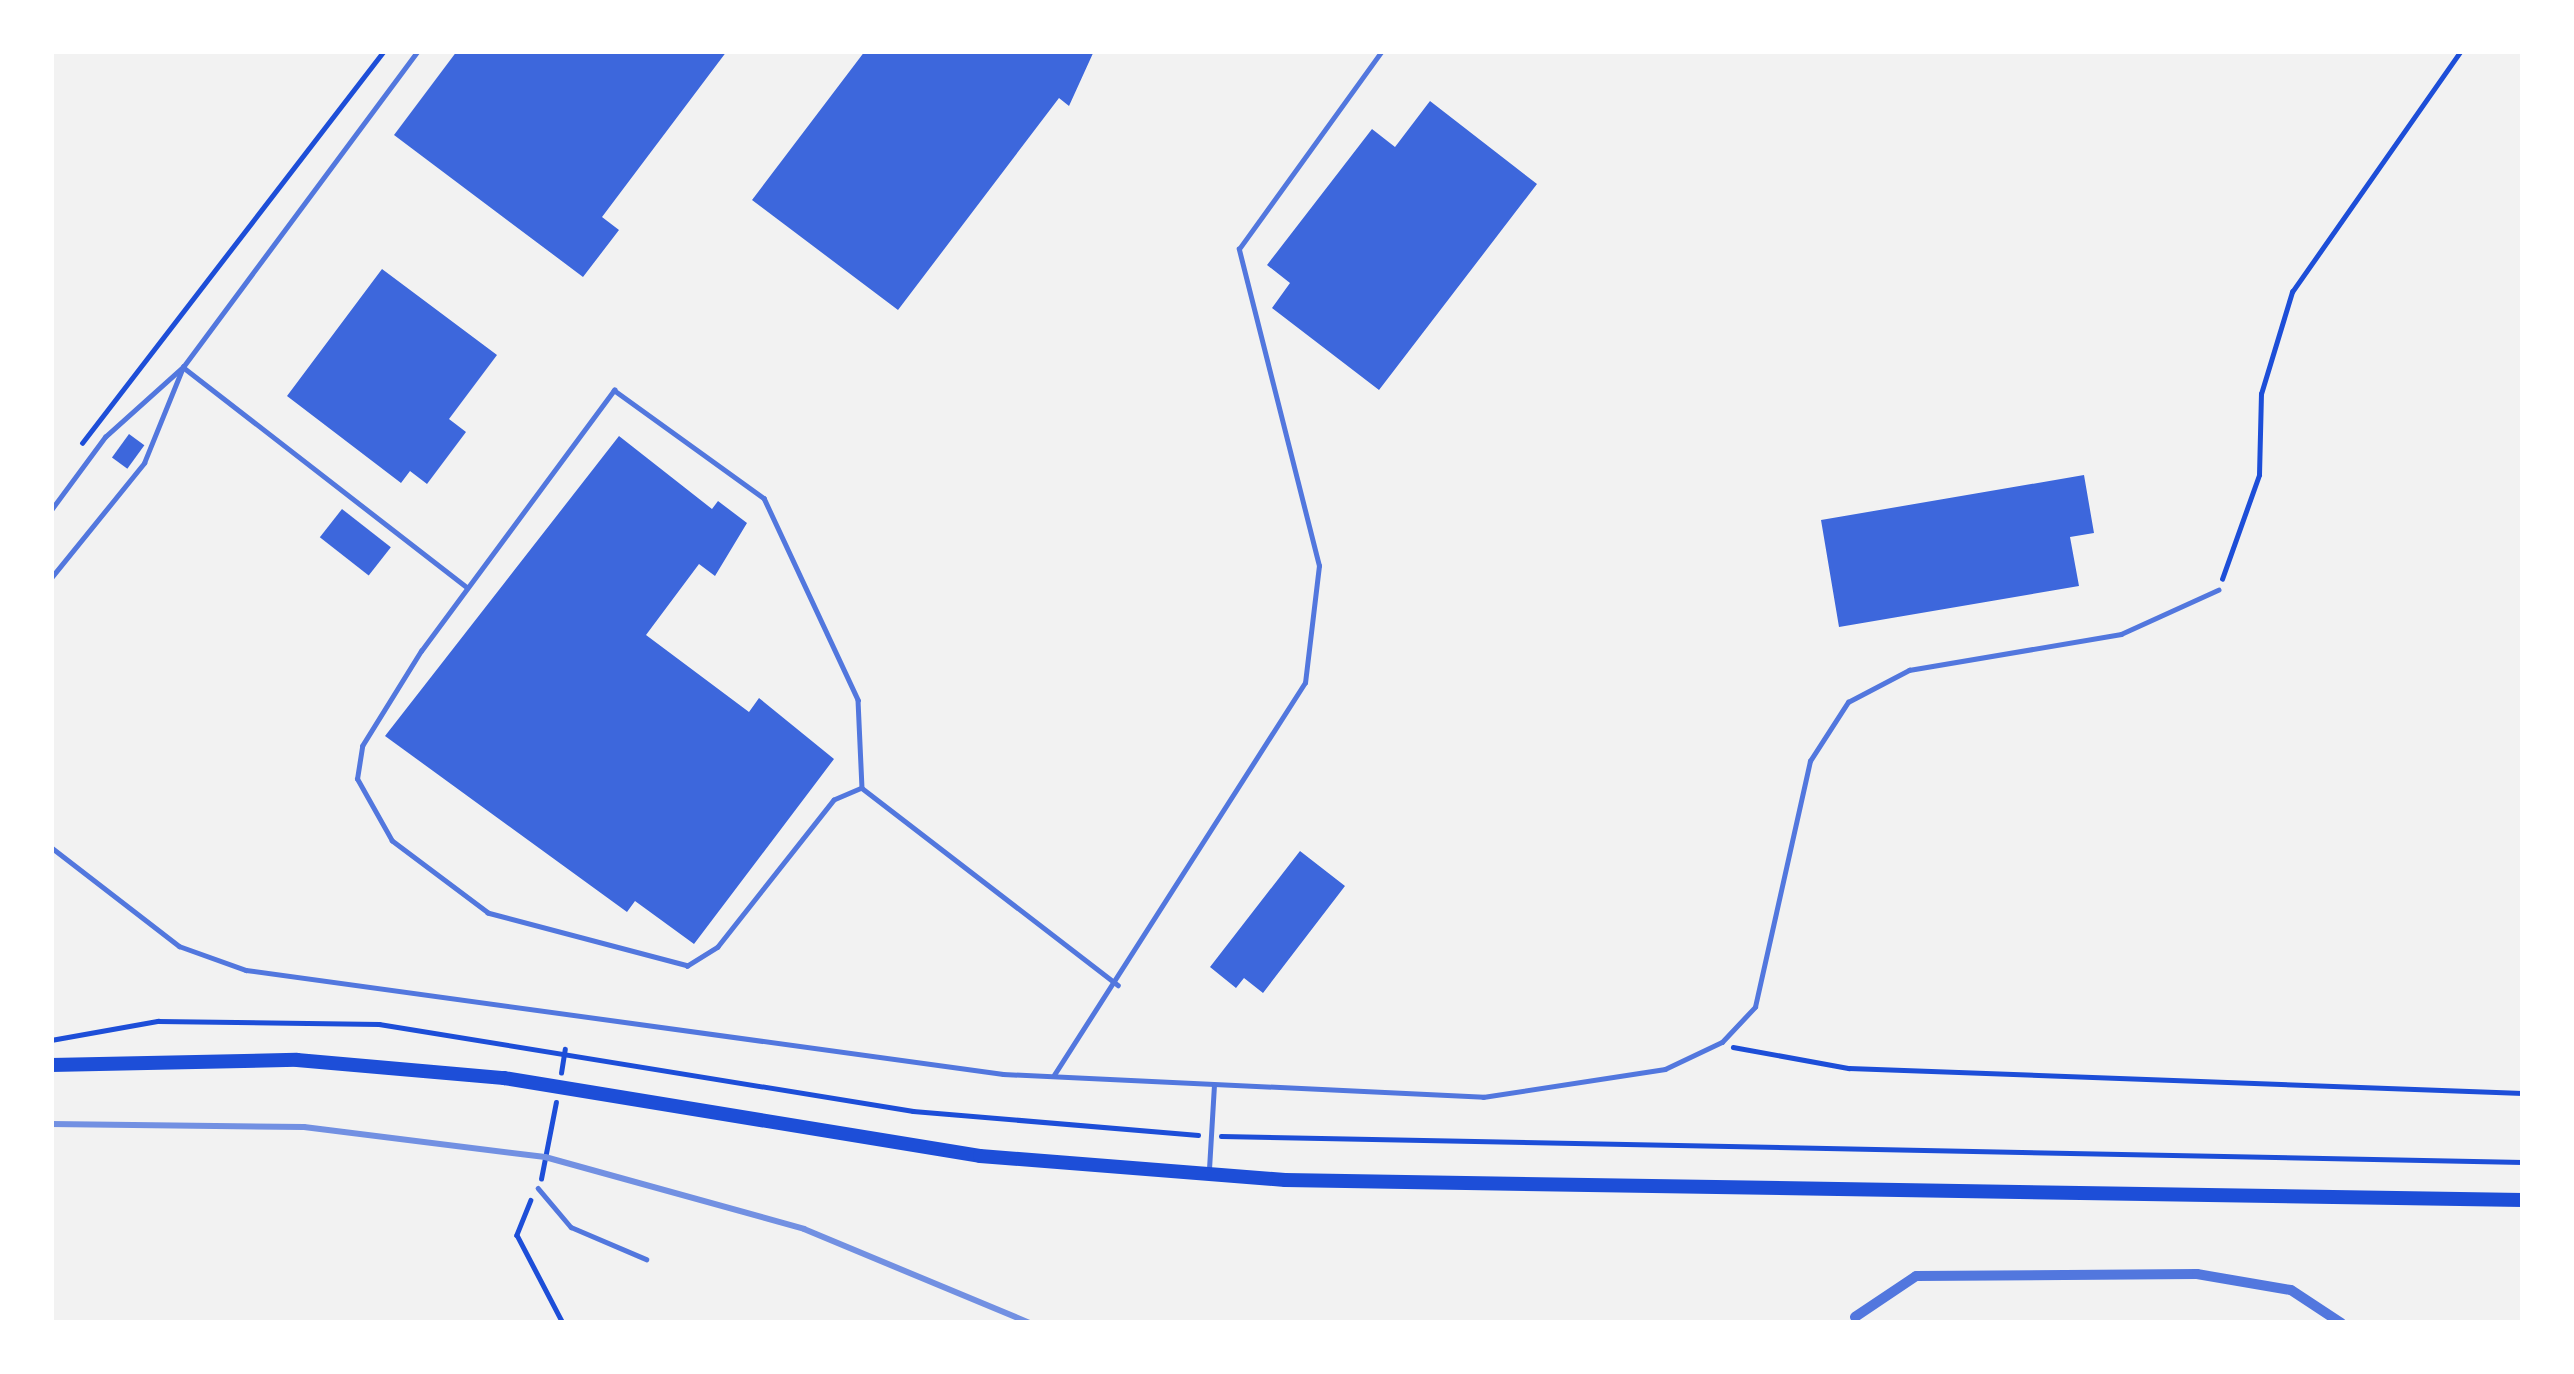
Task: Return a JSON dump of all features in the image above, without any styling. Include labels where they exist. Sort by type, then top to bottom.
[{"type":"main road","points":[[51,1065],[297,1060],[505,1078],[980,1156],[1208,1174],[2523,1200]]},
{"type":"street","points":[[1855,1317],[1916,1276],[2198,1274],[2291,1290],[2341,1323]]},
{"type":"lane","points":[[51,510],[105,436],[184,367],[418,51]]},
{"type":"lane","points":[[1053,1077],[1269,753],[1317,644],[1319,566],[1237,264],[1382,51]]},
{"type":"lane","points":[[51,578],[144,463],[184,367]]},
{"type":"lane","points":[[184,367],[468,588]]},
{"type":"lane","points":[[862,788],[834,800],[718,947],[688,966],[488,913],[392,841],[357,778],[362,746],[468,588],[614,390],[764,498],[858,700],[862,788],[1118,985]]},
{"type":"lane","points":[[51,847],[121,906],[179,946],[246,970],[1053,1077],[1483,1097],[1665,1069],[1722,1042],[1755,1007],[1810,761],[1848,702],[1909,670],[2121,634],[2218,590]]},
{"type":"lane","points":[[1208,1174],[1214,1086]]},
{"type":"lane","points":[[538,1188],[571,1227],[646,1258]]},
{"type":"path","points":[[92,428],[384,51]]},
{"type":"path","points":[[2218,590],[2259,475],[2261,394],[2292,292],[2461,51]]},
{"type":"path","points":[[51,1040],[158,1021],[380,1024],[956,1117],[1212,1135],[2523,1162]]},
{"type":"path","points":[[1722,1042],[1768,1061],[1849,1068],[2523,1093]]},
{"type":"building","points":[[457,51],[727,51],[602,217],[619,230],[583,277],[394,135]]},
{"type":"building","points":[[865,51],[1094,51],[1069,106],[1059,98],[898,310],[752,200]]},
{"type":"building","points":[[1430,101],[1537,184],[1379,390],[1272,308],[1290,283],[1267,265],[1372,129],[1395,147]]},
{"type":"building","points":[[382,269],[497,355],[449,419],[466,432],[427,484],[410,471],[401,483],[287,396]]},
{"type":"building","points":[[129,434],[144,445],[127,469],[112,457]]},
{"type":"building","points":[[619,436],[712,509],[718,501],[747,523],[715,576],[699,564],[646,635],[749,712],[759,698],[834,759],[694,944],[635,901],[627,912],[385,736]]},
{"type":"building","points":[[2084,475],[2094,533],[2070,537],[2079,586],[1839,627],[1821,520]]},
{"type":"building","points":[[342,509],[391,547],[369,576],[320,537]]},
{"type":"building","points":[[1300,851],[1345,886],[1263,993],[1244,978],[1236,988],[1210,967]]},
{"type":"railway","points":[[51,1124],[304,1127],[545,1157],[804,1229],[1030,1323]]}]
